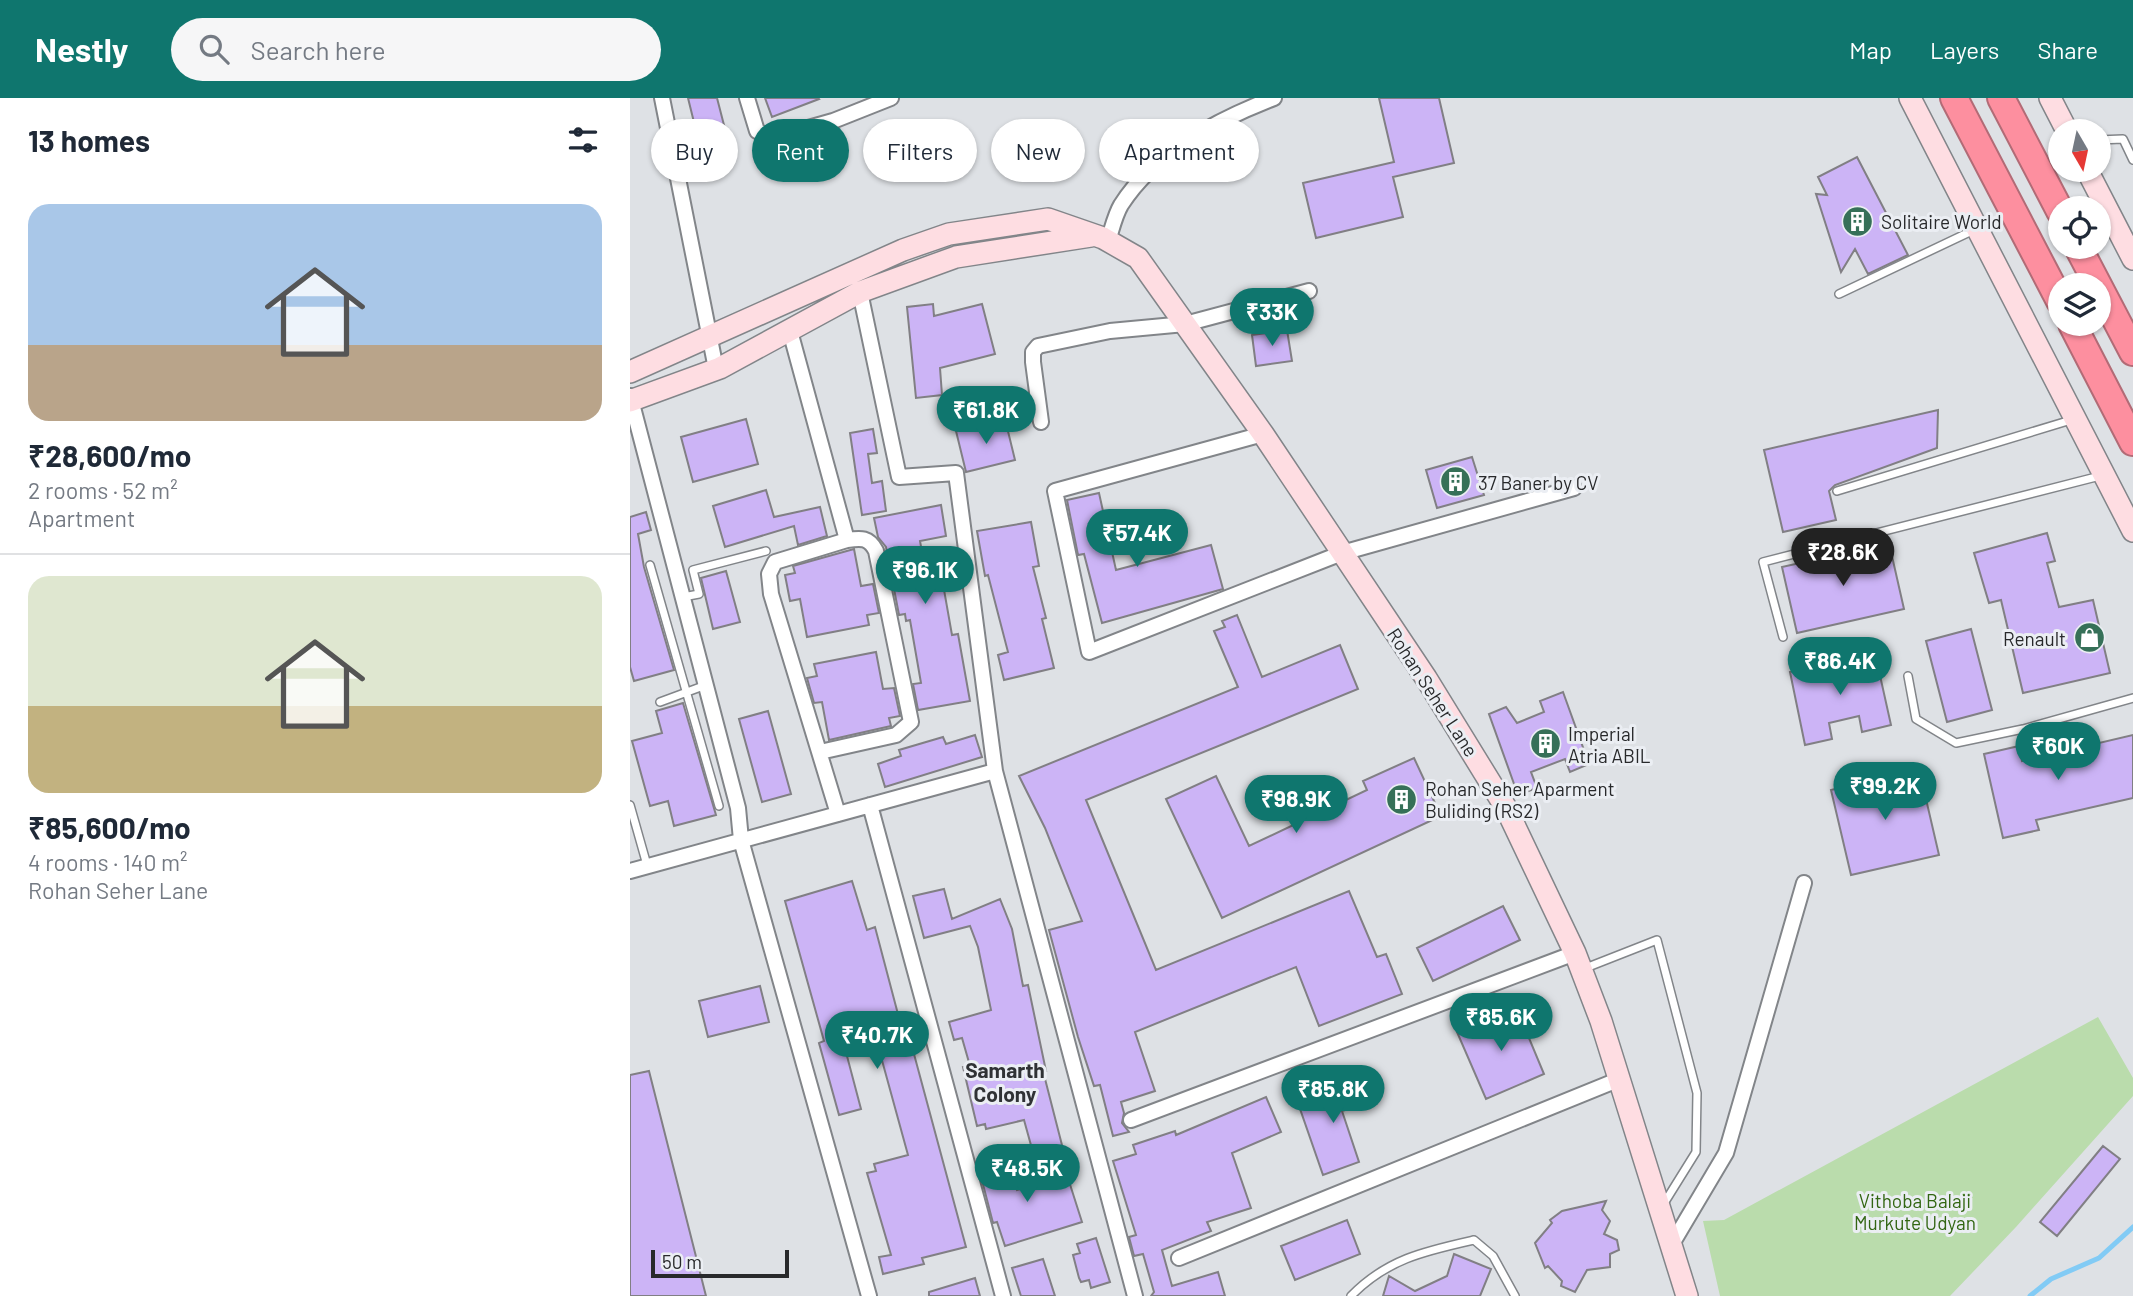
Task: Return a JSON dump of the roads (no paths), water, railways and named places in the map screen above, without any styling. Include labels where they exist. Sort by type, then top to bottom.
[{"type":"highway","points":[[1954,98],[2048,278]]},
{"type":"highway","points":[[2001,98],[2052,196]]},
{"type":"highway","points":[[2084,259],[2133,352]]},
{"type":"highway","points":[[2078,336],[2133,442]]},
{"type":"street","points":[[662,98],[716,369]]},
{"type":"street","points":[[747,98],[757,131],[773,138],[833,121],[891,98]]},
{"type":"street","points":[[869,1296],[741,840],[738,808],[630,399],[716,369],[860,292],[956,257],[1100,238],[1137,185],[1178,147],[1215,123],[1274,98]]},
{"type":"street","points":[[1910,98],[2133,531]]},
{"type":"street","points":[[2050,98],[2061,119]]},
{"type":"street","points":[[2094,182],[2128,237],[2133,259]]},
{"type":"street","name":"Rohan Seher Lane","points":[[630,372],[903,250],[949,234],[1048,219],[1100,238],[1138,258],[1263,435],[1426,678],[1506,808],[1578,961],[1620,1079],[1686,1296]]},
{"type":"street","points":[[1041,422],[1033,362],[1033,352],[1038,346],[1110,331],[1185,324],[1309,291]]},
{"type":"street","points":[[860,292],[899,477],[956,472],[995,771],[1135,1296]]},
{"type":"street","points":[[790,331],[847,540]]},
{"type":"street","points":[[1263,435],[1055,491],[1089,652],[1342,553],[1574,488]]},
{"type":"street","points":[[820,752],[896,735],[912,722],[876,551],[872,543],[863,538],[847,540],[775,562],[769,574],[771,594],[838,814]]},
{"type":"street","points":[[630,871],[995,771]]},
{"type":"street","points":[[870,805],[1003,1296]]},
{"type":"street","points":[[1672,1244],[1726,1153],[1804,883]]},
{"type":"street","points":[[1131,1120],[1578,961]]},
{"type":"street","points":[[1179,1258],[1620,1079]]},
{"type":"lane","points":[[2111,139],[2123,139],[2133,160]]},
{"type":"lane","points":[[1839,294],[1977,229]]},
{"type":"lane","points":[[1838,491],[2075,418]]},
{"type":"lane","points":[[1783,637],[1763,562],[2104,475]]},
{"type":"lane","points":[[682,597],[699,594],[693,570],[766,551]]},
{"type":"lane","points":[[650,565],[719,806]]},
{"type":"lane","points":[[1908,676],[1916,719],[1956,743],[2023,729],[2133,698]]},
{"type":"lane","points":[[660,702],[706,685]]},
{"type":"lane","points":[[630,806],[647,866]]},
{"type":"lane","points":[[1578,961],[1657,940],[1698,1093],[1696,1153],[1679,1183],[1660,1208]]},
{"type":"lane","points":[[1351,1296],[1371,1275],[1417,1253],[1474,1240],[1493,1256],[1515,1296]]},
{"type":"waterway","points":[[2030,1296],[2051,1279],[2099,1258],[2133,1227]]},
{"type":"place","name":"Solitaire World","points":[[1858,221]]},
{"type":"place","name":"37 Baner by CV","points":[[1455,482]]},
{"type":"place","name":"Renault","points":[[2089,638]]},
{"type":"place","name":"Imperial Atria ABIL","points":[[1545,744]]},
{"type":"place","name":"Rohan Seher Aparment Buliding (RS2)","points":[[1402,799]]},
{"type":"district","name":"Samarth Colony","points":[[1005,1081]]},
{"type":"park label","name":"Vithoba Balaji Murkute Udyan","points":[[1915,1211]]}]
